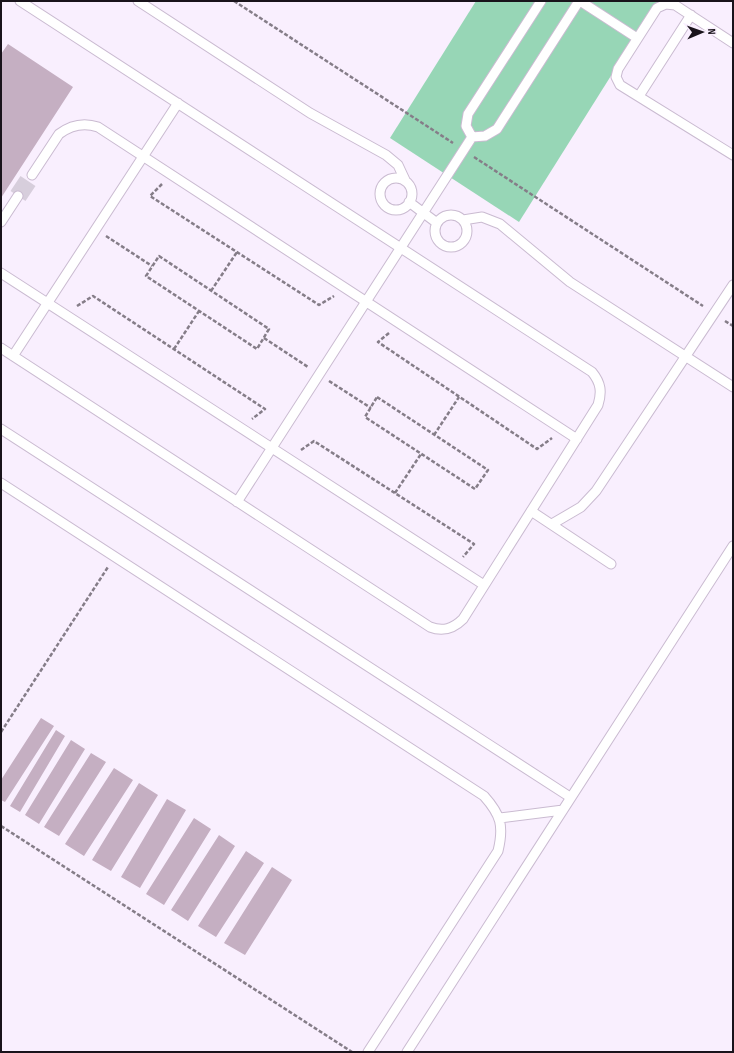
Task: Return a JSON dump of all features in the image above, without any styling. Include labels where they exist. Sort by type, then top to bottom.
[{"type":"lane","points":[[1,348],[430,627],[437,630],[452,628],[458,624],[598,405],[601,388],[598,379],[592,372],[20,1]]},
{"type":"lane","points":[[138,1],[310,113],[386,155],[398,165],[404,180],[412,190],[409,202],[399,209],[388,207],[380,197],[380,191],[387,181],[399,178],[404,180]]},
{"type":"lane","points":[[472,137],[466,126],[468,114],[541,1]]},
{"type":"lane","points":[[472,137],[486,136],[497,128],[580,1],[637,38]]},
{"type":"lane","points":[[733,43],[675,5],[661,5],[657,8],[637,38],[618,69],[616,77],[620,85],[733,155]]},
{"type":"lane","points":[[639,96],[691,15]]},
{"type":"lane","points":[[13,356],[178,103]]},
{"type":"lane","points":[[32,175],[59,134],[71,126],[78,124],[98,127],[577,438]]},
{"type":"lane","points":[[237,502],[472,137]]},
{"type":"lane","points":[[1,222],[18,196]]},
{"type":"lane","points":[[409,202],[437,223]]},
{"type":"lane","points":[[463,220],[466,232],[465,238],[461,243],[450,246],[444,245],[436,236],[435,229],[437,223],[446,216],[452,215],[463,220],[482,217],[500,224],[570,282],[733,387]]},
{"type":"lane","points":[[1,273],[484,585]]},
{"type":"lane","points":[[552,524],[581,507],[593,495],[733,285]]},
{"type":"lane","points":[[1,429],[570,797]]},
{"type":"lane","points":[[1,482],[484,796],[494,806],[500,818],[502,835],[498,851],[368,1052]]},
{"type":"lane","points":[[531,511],[611,564]]},
{"type":"lane","points":[[407,1052],[733,546]]},
{"type":"lane","points":[[500,818],[563,810]]},
{"type":"path","points":[[234,1],[464,149],[733,326]]},
{"type":"path","points":[[172,175],[150,196],[319,305],[347,289]]},
{"type":"path","points":[[95,229],[152,266]]},
{"type":"path","points":[[211,291],[237,252]]},
{"type":"path","points":[[158,256],[269,329],[257,349],[146,276],[152,266],[158,256]]},
{"type":"path","points":[[64,314],[93,296],[265,409],[240,428]]},
{"type":"path","points":[[174,349],[199,311]]},
{"type":"path","points":[[400,324],[378,342],[537,449],[564,430]]},
{"type":"path","points":[[434,435],[459,397]]},
{"type":"path","points":[[377,398],[434,435],[488,470],[475,489],[365,417],[377,398]]},
{"type":"path","points":[[289,459],[314,441],[474,544],[455,566]]},
{"type":"path","points":[[395,494],[421,454]]},
{"type":"path","points":[[1,732],[114,556]]},
{"type":"path","points":[[1,826],[352,1052]]},
{"type":"green space","points":[[476,1],[658,1],[519,222],[390,138]]},
{"type":"building","points":[[8,44],[73,87],[1,198],[1,54]]},
{"type":"building","points":[[41,718],[54,726],[5,802],[1,800],[1,780]]},
{"type":"building","points":[[56,730],[65,736],[20,812],[10,806]]},
{"type":"building","points":[[71,740],[85,749],[39,824],[25,815]]},
{"type":"building","points":[[91,753],[106,762],[59,836],[44,827]]},
{"type":"building","points":[[114,768],[133,780],[84,856],[65,844]]},
{"type":"building","points":[[139,783],[158,795],[111,871],[92,860]]},
{"type":"building","points":[[167,799],[186,810],[140,888],[121,877]]},
{"type":"building","points":[[194,818],[211,829],[164,905],[146,894]]},
{"type":"building","points":[[219,835],[235,846],[188,921],[171,910]]},
{"type":"building","points":[[246,851],[264,863],[216,937],[198,926]]},
{"type":"building","points":[[272,867],[292,880],[245,955],[224,943]]},
{"type":"tunnel","points":[[18,196],[32,175]]}]
